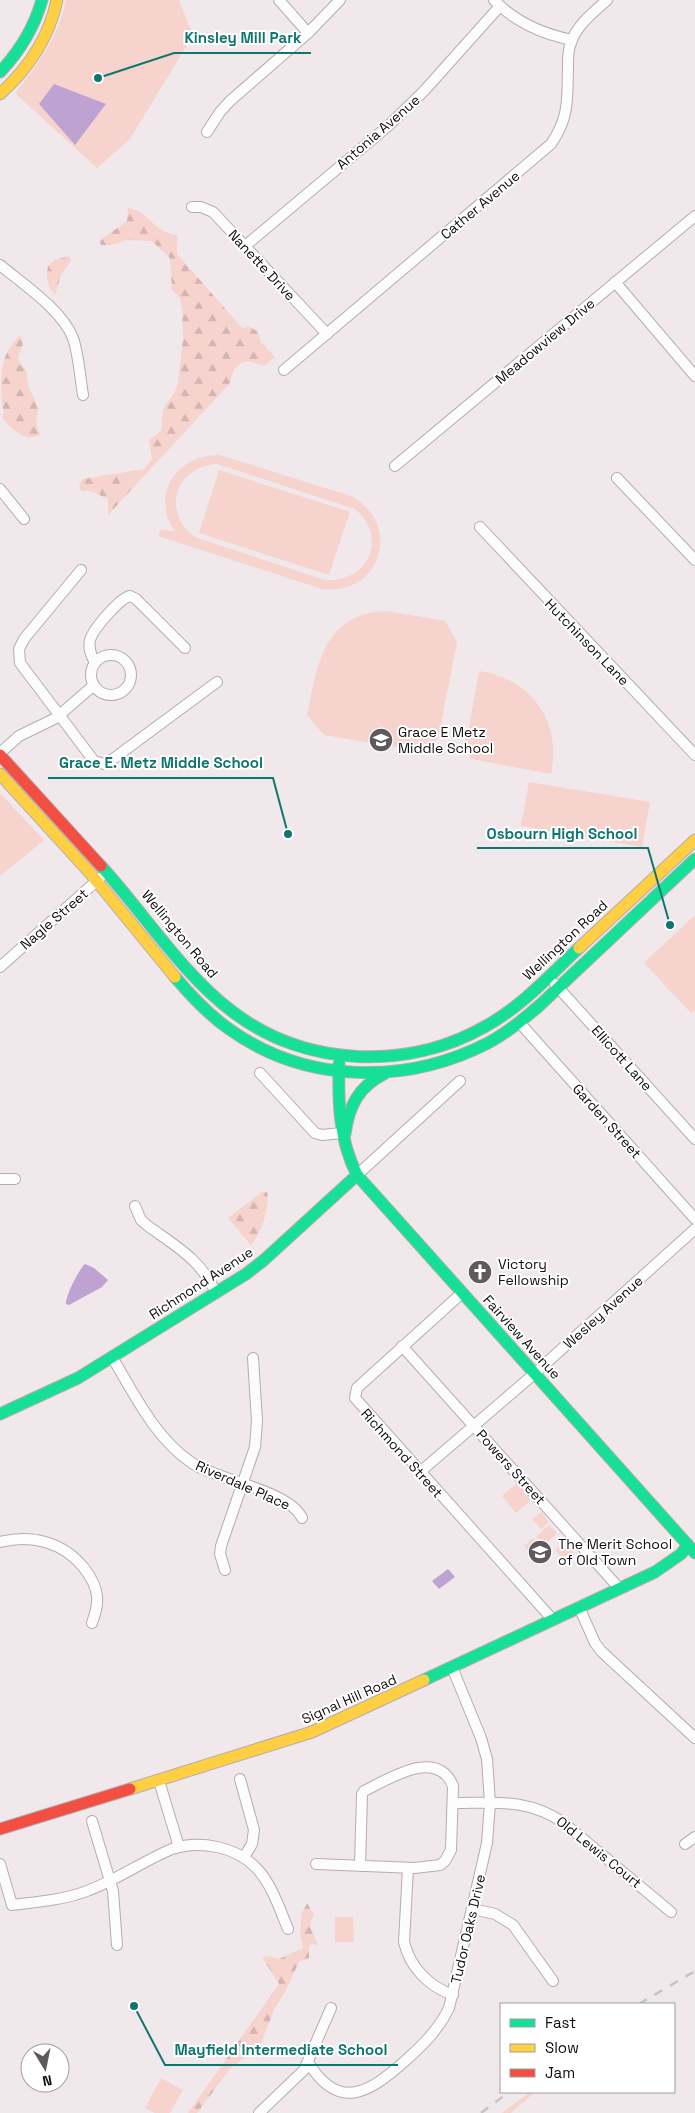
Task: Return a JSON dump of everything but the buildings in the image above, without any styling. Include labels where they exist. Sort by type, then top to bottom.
[{"type":"main road","points":[[0,72],[18,51],[31,30],[42,0]]},
{"type":"main road","points":[[0,94],[22,73],[42,42],[52,23],[57,0]]},
{"type":"main road","name":"Wellington Road","points":[[0,754],[107,872],[181,962],[207,990],[234,1014],[274,1037],[297,1046],[340,1056],[388,1057],[413,1054],[447,1045],[488,1025],[509,1011],[548,977],[695,840]]},
{"type":"main road","points":[[0,774],[45,821],[97,881],[194,999],[230,1030],[268,1053],[309,1067],[339,1072],[389,1073],[447,1061],[488,1043],[519,1022],[695,859]]},
{"type":"main road","name":"Fairview Avenue","points":[[340,1056],[338,1093],[342,1139],[357,1175],[692,1549]]},
{"type":"main road","points":[[342,1139],[355,1096],[365,1085],[389,1073]]},
{"type":"main road","name":"Richmond Avenue","points":[[0,1414],[53,1391],[216,1293],[264,1260],[357,1175]]},
{"type":"main road","name":"Signal Hill Road","points":[[0,1830],[312,1732],[553,1620],[665,1566],[681,1554],[692,1549]]},
{"type":"street","points":[[279,0],[308,33]]},
{"type":"street","points":[[207,132],[216,116],[230,101],[308,33],[340,0]]},
{"type":"street","name":"Cather Avenue","points":[[284,370],[551,144],[560,131],[567,110],[568,50],[572,40],[586,19],[607,0]]},
{"type":"street","points":[[497,3],[529,25],[547,34],[572,40]]},
{"type":"street","name":"Antonia Avenue","points":[[245,246],[387,127],[424,91],[497,3]]},
{"type":"street","name":"Nanette Drive","points":[[192,207],[201,207],[213,212],[327,334]]},
{"type":"street","name":"Meadowview Drive","points":[[395,466],[695,216]]},
{"type":"street","points":[[0,265],[44,303],[69,331],[76,349],[83,395]]},
{"type":"street","points":[[615,282],[695,376]]},
{"type":"street","points":[[617,478],[695,560]]},
{"type":"street","points":[[0,489],[24,519]]},
{"type":"street","name":"Hutchinson Lane","points":[[480,527],[695,755]]},
{"type":"street","points":[[81,570],[24,639],[19,649],[20,663],[94,761],[104,764],[217,682]]},
{"type":"street","points":[[95,663],[90,648],[92,635],[120,600],[130,596],[136,598],[185,648]]},
{"type":"street","points":[[108,654],[118,656],[127,661],[132,676],[128,686],[115,695],[104,694],[94,685],[91,673],[95,663],[108,654]]},
{"type":"street","points":[[0,754],[19,736],[44,725],[59,715],[94,685]]},
{"type":"street","name":"Nagle Street","points":[[0,967],[107,872]]},
{"type":"street","name":"Ellicott Lane","points":[[548,977],[695,1139]]},
{"type":"street","name":"Garden Street","points":[[519,1022],[695,1219]]},
{"type":"street","points":[[260,1073],[316,1133],[342,1139]]},
{"type":"street","name":"Richmond Avenue","points":[[357,1175],[460,1081]]},
{"type":"street","points":[[0,1179],[15,1178]]},
{"type":"street","points":[[135,1206],[142,1220],[148,1226],[190,1256],[198,1264],[216,1293]]},
{"type":"street","name":"Wesley Avenue","points":[[420,1472],[534,1374],[695,1229]]},
{"type":"street","name":"Richmond Street","points":[[462,1293],[357,1388],[354,1394],[357,1402],[553,1620]]},
{"type":"street","name":"Powers Street","points":[[402,1346],[619,1588]]},
{"type":"street","name":"Riverdale Place","points":[[112,1357],[149,1417],[174,1448],[198,1466],[289,1503],[297,1509],[302,1518]]},
{"type":"street","points":[[225,1570],[220,1554],[220,1546],[252,1459],[257,1434],[253,1358]]},
{"type":"street","points":[[0,1542],[21,1539],[46,1542],[66,1551],[77,1560],[96,1587],[97,1605],[92,1623]]},
{"type":"street","points":[[579,1607],[595,1643],[601,1651],[695,1738]]},
{"type":"street","name":"Tudor Oaks Drive","points":[[308,2062],[320,2078],[336,2090],[356,2093],[373,2087],[402,2064],[436,2031],[446,2014],[453,1995],[487,1843],[490,1803],[487,1759],[481,1738],[452,1668]]},
{"type":"street","points":[[316,1864],[360,1866],[408,1868],[435,1867],[445,1861],[451,1850],[454,1803],[453,1786],[448,1777],[437,1769],[428,1767],[408,1769],[364,1791],[362,1794],[360,1866]]},
{"type":"street","points":[[240,1778],[254,1830],[252,1844],[244,1857]]},
{"type":"street","points":[[159,1781],[179,1847]]},
{"type":"street","name":"Old Lewis Court","points":[[454,1803],[520,1804],[548,1812],[564,1823],[671,1912]]},
{"type":"street","points":[[92,1821],[114,1899],[117,1945]]},
{"type":"street","points":[[685,1844],[695,1837]]},
{"type":"street","points":[[0,1864],[12,1905],[58,1899],[86,1892],[179,1847],[210,1845],[228,1850],[252,1862],[269,1884],[288,1929]]},
{"type":"street","points":[[408,1868],[404,1942],[406,1952],[422,1976],[436,1987],[453,1995]]},
{"type":"street","points":[[472,1909],[495,1914],[513,1924],[553,1981]]},
{"type":"street","points":[[259,2113],[304,2070],[331,2008]]},
{"type":"green space","points":[[66,0],[179,0],[193,35],[130,139],[97,168],[15,93],[53,38]]},
{"type":"green space","points":[[128,208],[141,213],[163,231],[177,235],[177,254],[243,329],[248,326],[257,331],[261,342],[275,357],[264,366],[251,362],[238,365],[230,383],[108,515],[108,499],[91,491],[81,491],[79,485],[83,479],[144,469],[152,459],[149,440],[161,431],[163,409],[174,393],[178,383],[183,338],[182,310],[180,298],[172,290],[170,258],[152,241],[126,240],[111,245],[101,245],[99,241],[127,221]]},
{"type":"green space","points":[[69,256],[71,261],[61,275],[55,295],[50,289],[48,282],[48,266],[55,260]]},
{"type":"green space","points":[[20,335],[23,344],[18,357],[20,364],[26,370],[29,388],[38,410],[36,421],[40,435],[34,437],[19,434],[2,418],[4,412],[1,384],[4,361],[9,350]]},
{"type":"green space","points":[[220,455],[351,496],[367,508],[377,523],[380,540],[378,556],[371,570],[359,581],[342,588],[322,589],[158,536],[161,529],[175,532],[168,518],[165,504],[167,491],[172,479],[180,469],[191,461]],"holes":[[[217,464],[355,509],[365,520],[371,532],[372,545],[369,556],[362,567],[353,575],[340,579],[325,580],[195,537],[184,527],[178,516],[176,504],[178,492],[183,482],[191,473],[203,467]]]},
{"type":"green space","points":[[219,470],[350,512],[329,575],[199,533]]},
{"type":"green space","points":[[388,611],[445,621],[457,642],[438,739],[425,748],[403,744],[402,748],[324,735],[307,715],[320,660],[327,645],[337,631],[349,621],[366,614]]},
{"type":"green space","points":[[479,671],[514,683],[528,693],[539,706],[547,721],[552,737],[551,774],[471,759],[465,749]]},
{"type":"green space","points":[[529,782],[650,802],[642,847],[521,826]]},
{"type":"green space","points":[[0,793],[44,840],[0,876]]},
{"type":"green space","points":[[695,915],[695,1013],[693,1011],[691,1013],[644,963]]},
{"type":"green space","points":[[262,1192],[267,1192],[268,1197],[266,1212],[258,1235],[251,1245],[228,1218]]},
{"type":"green space","points":[[517,1483],[531,1500],[516,1513],[502,1496]]},
{"type":"green space","points":[[541,1512],[549,1522],[541,1529],[532,1519]]},
{"type":"green space","points":[[549,1525],[557,1533],[544,1546],[536,1537]]},
{"type":"green space","points":[[533,1538],[547,1554],[537,1562],[524,1546]]},
{"type":"green space","points":[[564,1542],[574,1553],[565,1561],[555,1550]]},
{"type":"green space","points":[[307,1903],[314,1915],[311,1926],[318,1945],[311,1944],[309,1947],[309,1958],[299,1962],[275,2008],[260,2046],[230,2069],[197,2113],[188,2113],[279,1984],[262,1957],[269,1956],[279,1959],[303,1948],[300,1931],[302,1912]]},
{"type":"green space","points":[[335,1917],[353,1917],[354,1942],[335,1942]]},
{"type":"green space","points":[[161,2078],[183,2090],[170,2113],[155,2113],[145,2108]]},
{"type":"green space","points":[[529,2093],[534,2093],[511,2113],[502,2113]]},
{"type":"shaded area","points":[[54,84],[106,104],[75,145],[39,104]]},
{"type":"shaded area","points":[[85,1264],[94,1268],[108,1280],[102,1287],[69,1305],[66,1304],[73,1283]]},
{"type":"shaded area","points":[[448,1569],[455,1577],[439,1589],[432,1581]]},
{"type":"railway","points":[[641,2003],[695,1971]]},
{"type":"railway","points":[[481,2113],[508,2093]]},
{"type":"traffic: fast","points":[[0,72],[26,39],[42,0]]},
{"type":"traffic: fast","points":[[175,977],[200,1005],[229,1029],[259,1047],[290,1060],[323,1069],[357,1072],[390,1072],[424,1066],[456,1057],[488,1043],[515,1026],[540,1005],[695,859]]},
{"type":"traffic: fast","points":[[101,866],[180,962],[215,997],[233,1012],[261,1030],[292,1044],[324,1052],[357,1056],[391,1056],[424,1051],[456,1041],[486,1026],[511,1010],[579,948]]},
{"type":"traffic: fast","points":[[339,1064],[339,1093],[343,1134],[346,1148],[357,1175],[695,1553]]},
{"type":"traffic: fast","points":[[345,1134],[349,1115],[356,1098],[361,1091],[384,1074]]},
{"type":"traffic: fast","points":[[0,1414],[78,1378],[246,1274],[264,1260],[357,1175]]},
{"type":"traffic: fast","points":[[424,1680],[655,1572],[681,1554],[688,1545]]},
{"type":"traffic: slow","points":[[0,94],[29,63],[43,40],[57,0]]},
{"type":"traffic: slow","points":[[0,774],[90,873],[175,977]]},
{"type":"traffic: slow","points":[[579,948],[695,840]]},
{"type":"traffic: slow","points":[[130,1789],[312,1732],[424,1680]]},
{"type":"traffic: jam","points":[[0,755],[101,866]]},
{"type":"traffic: jam","points":[[0,1829],[130,1789]]},
{"type":"place","name":"Kinsley Mill Park","points":[[98,78]]},
{"type":"place","name":"Grace E Metz Middle School","points":[[381,740]]},
{"type":"place","name":"Grace E. Metz Middle School","points":[[288,834]]},
{"type":"place","name":"Osbourn High School","points":[[670,925]]},
{"type":"place","name":"Victory Fellowship","points":[[480,1272]]},
{"type":"place","name":"The Merit School of Old Town","points":[[540,1552]]},
{"type":"place","name":"Mayfield Intermediate School","points":[[134,2006]]}]
